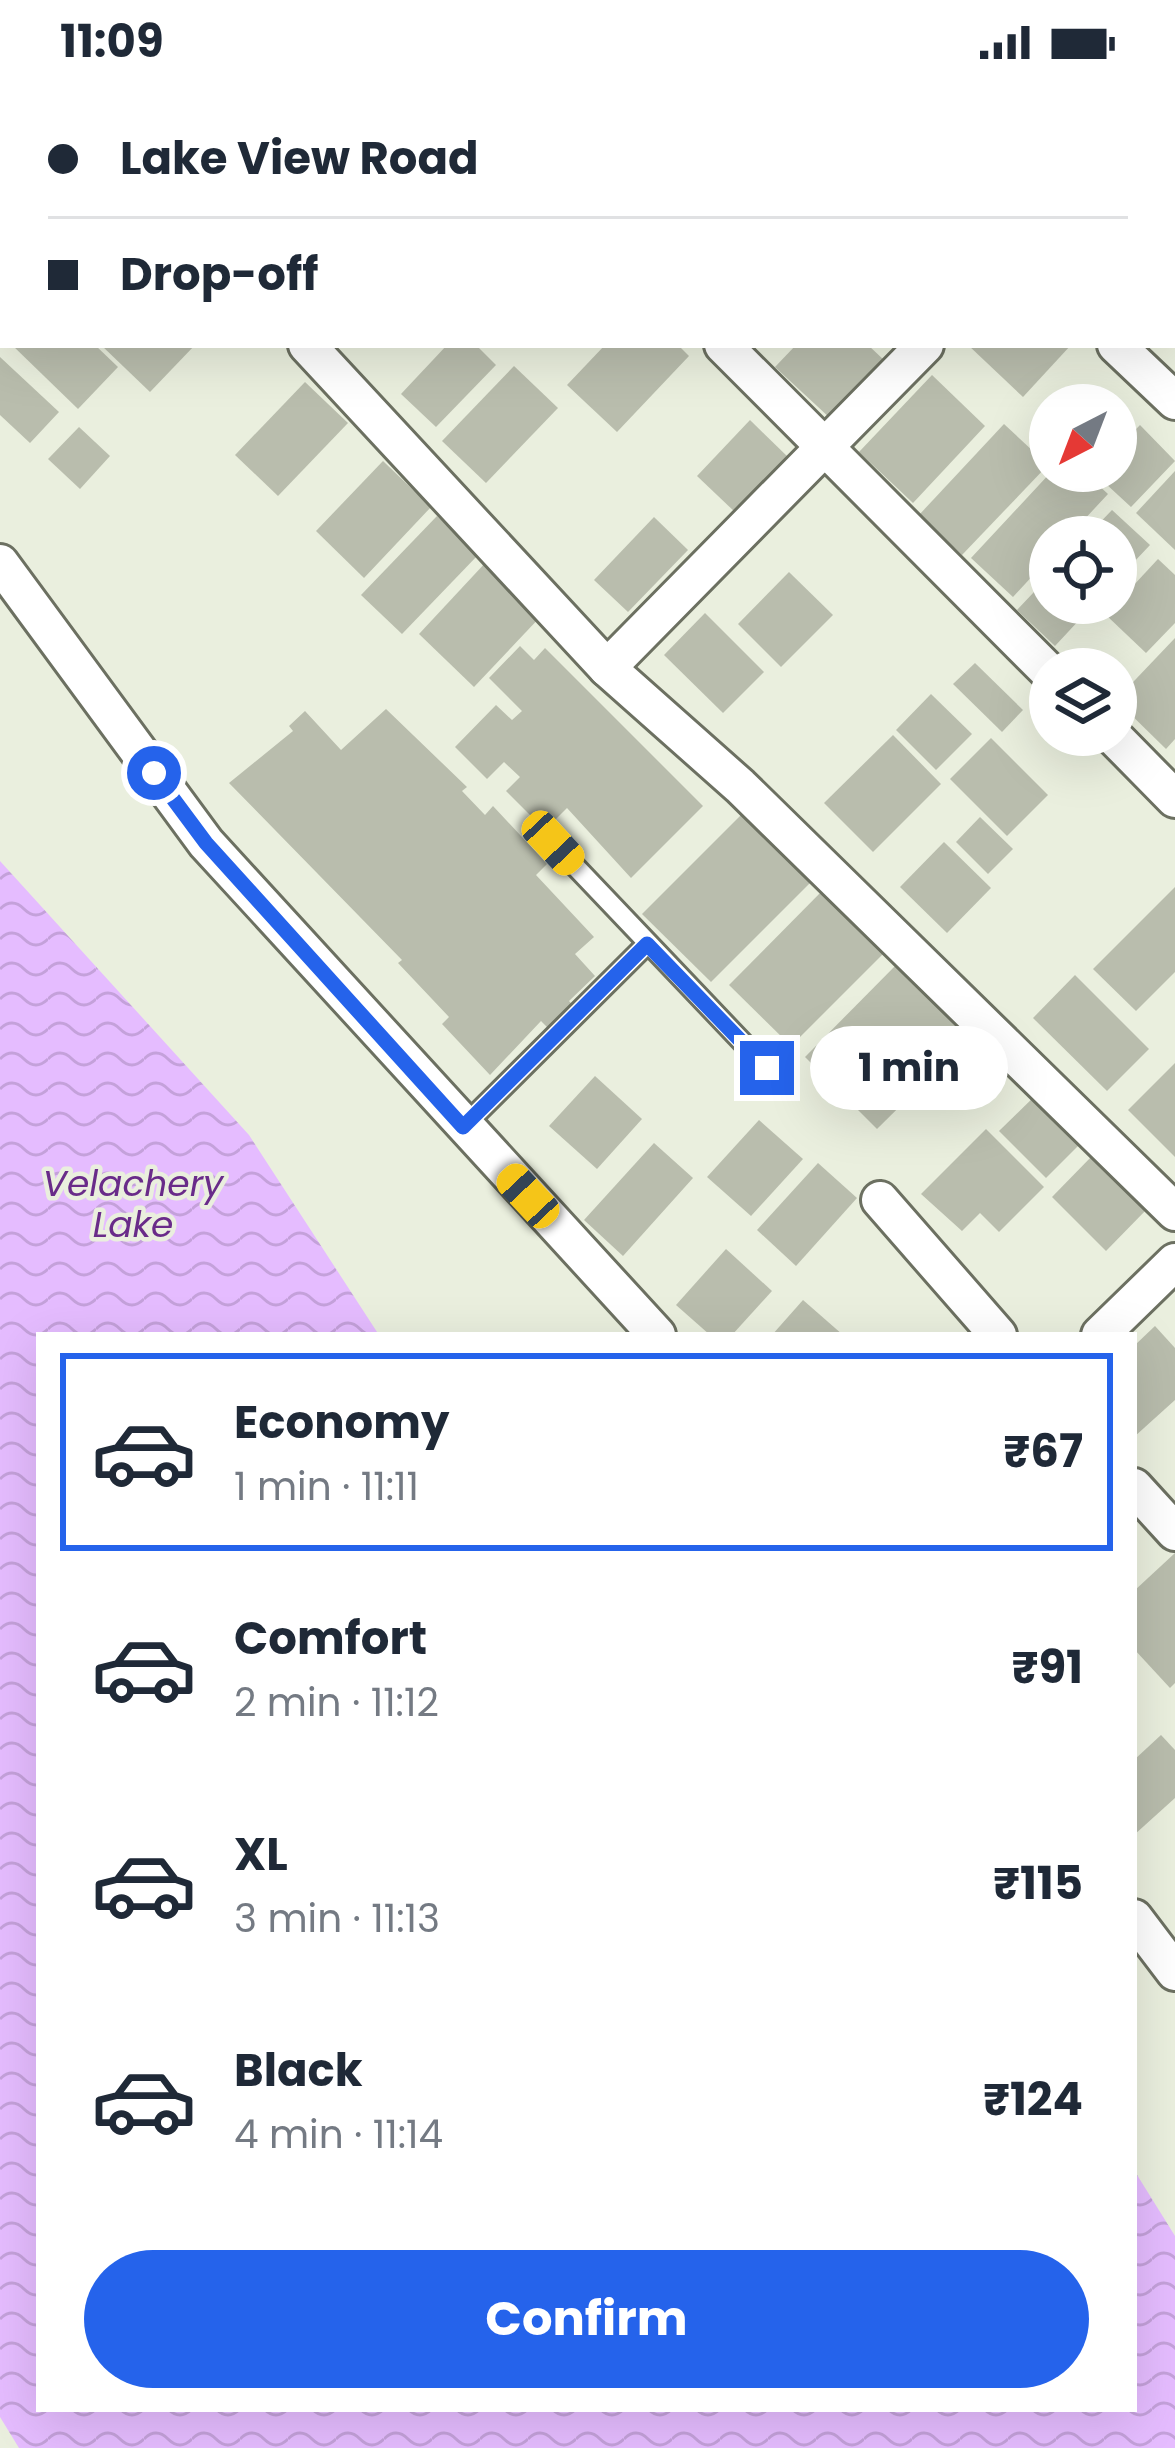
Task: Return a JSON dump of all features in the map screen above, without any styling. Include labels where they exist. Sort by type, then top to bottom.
[{"type":"street","points":[[310,348],[608,668],[740,786],[1175,1212]]},
{"type":"street","points":[[725,348],[1029,652]]},
{"type":"street","points":[[608,668],[922,348]]},
{"type":"street","points":[[1119,348],[1175,400]]},
{"type":"street","points":[[0,563],[206,843],[654,1332]]},
{"type":"street","points":[[1133,756],[1175,799]]},
{"type":"street","points":[[880,1200],[995,1332]]},
{"type":"street","points":[[1103,1332],[1175,1262]]},
{"type":"street","points":[[1137,1490],[1175,1532]]},
{"type":"street","points":[[1137,1922],[1175,1972]]},
{"type":"lane","points":[[553,843],[767,1068]]},
{"type":"lane","points":[[463,1127],[647,944]]},
{"type":"water","name":"Velachery Lake","points":[[0,861],[249,1135],[377,1332],[36,1332],[36,2412],[1137,2412],[1137,2175],[1175,2236],[1175,2448],[19,2448],[0,2417]]},
{"type":"building","points":[[15,348],[98,348],[118,367],[78,409]]},
{"type":"building","points":[[104,348],[192,348],[150,392]]},
{"type":"building","points":[[444,348],[479,348],[496,365],[436,427],[401,394]]},
{"type":"building","points":[[602,348],[681,348],[689,356],[617,432],[567,385]]},
{"type":"building","points":[[793,348],[871,348],[885,361],[831,419],[775,367]]},
{"type":"building","points":[[971,348],[1068,348],[1035,384],[1029,384],[1023,397]]},
{"type":"building","points":[[0,357],[59,412],[30,443],[0,415]]},
{"type":"building","points":[[514,366],[558,408],[486,483],[442,441]]},
{"type":"building","points":[[932,375],[985,426],[913,503],[859,452]]},
{"type":"building","points":[[305,382],[348,423],[278,496],[235,455]]},
{"type":"building","points":[[750,420],[790,459],[737,514],[697,476]]},
{"type":"building","points":[[1004,424],[1029,447],[1029,485],[962,555],[919,515]]},
{"type":"building","points":[[1140,425],[1175,461],[1131,507],[1115,492],[1137,492]]},
{"type":"building","points":[[79,427],[110,456],[80,489],[48,459]]},
{"type":"building","points":[[383,461],[431,507],[364,578],[316,531]]},
{"type":"building","points":[[1175,471],[1175,550],[1136,513]]},
{"type":"building","points":[[1032,492],[1108,494],[1088,516],[1029,516],[1029,580],[1013,597],[971,558]]},
{"type":"building","points":[[437,516],[478,555],[402,634],[361,595]]},
{"type":"building","points":[[654,517],[688,550],[628,612],[594,580]]},
{"type":"building","points":[[1137,533],[1150,545],[1137,559]]},
{"type":"building","points":[[1158,559],[1175,575],[1175,623],[1146,653],[1115,624],[1137,624],[1137,582]]},
{"type":"building","points":[[487,561],[543,614],[474,687],[419,634]]},
{"type":"building","points":[[789,572],[833,615],[781,667],[738,624]]},
{"type":"building","points":[[1029,597],[1029,621],[1017,610]]},
{"type":"building","points":[[705,613],[764,672],[723,713],[664,655]]},
{"type":"building","points":[[1032,624],[1075,624],[1055,646]]},
{"type":"building","points":[[1175,638],[1175,739],[1166,749],[1137,721],[1137,678]]},
{"type":"building","points":[[520,646],[534,660],[545,648],[703,806],[631,878],[567,808],[545,830],[506,791],[520,777],[504,762],[487,779],[455,747],[496,705],[512,720],[522,711],[489,678]]},
{"type":"building","points":[[975,663],[1023,710],[1002,732],[953,684]]},
{"type":"building","points":[[931,694],[972,734],[936,770],[896,730]]},
{"type":"building","points":[[386,709],[467,787],[462,791],[485,815],[493,806],[547,864],[536,875],[594,937],[575,954],[595,976],[569,1001],[576,1009],[552,1032],[541,1021],[490,1075],[442,1024],[449,1017],[398,963],[402,960],[229,783],[293,731],[289,726],[305,711],[341,750]]},
{"type":"building","points":[[893,735],[941,784],[873,852],[824,803]]},
{"type":"building","points":[[991,738],[1048,795],[1007,836],[950,779]]},
{"type":"building","points":[[741,815],[810,883],[711,982],[642,914]]},
{"type":"building","points":[[980,817],[1013,849],[988,874],[956,842]]},
{"type":"building","points":[[944,842],[991,888],[947,933],[900,887]]},
{"type":"building","points":[[826,887],[888,949],[791,1046],[729,985]]},
{"type":"building","points":[[1175,887],[1175,972],[1136,1011],[1093,969]]},
{"type":"building","points":[[900,961],[973,1034],[877,1129],[805,1057]]},
{"type":"building","points":[[1075,975],[1149,1049],[1107,1091],[1033,1018]]},
{"type":"building","points":[[1175,1063],[1175,1157],[1128,1110]]},
{"type":"building","points":[[595,1076],[642,1119],[597,1169],[549,1126]]},
{"type":"building","points":[[1044,1087],[1090,1134],[1046,1178],[999,1131]]},
{"type":"building","points":[[759,1120],[803,1159],[751,1216],[707,1177]]},
{"type":"building","points":[[986,1129],[1044,1187],[999,1232],[980,1213],[962,1231],[921,1194]]},
{"type":"building","points":[[654,1143],[693,1178],[623,1256],[584,1220]]},
{"type":"building","points":[[1093,1155],[1147,1209],[1106,1251],[1052,1197]]},
{"type":"building","points":[[818,1163],[857,1198],[796,1266],[757,1230]]},
{"type":"building","points":[[726,1249],[772,1291],[735,1332],[707,1332],[676,1305]]},
{"type":"building","points":[[803,1300],[840,1332],[775,1332]]},
{"type":"building","points":[[1155,1326],[1175,1348],[1175,1400],[1137,1434],[1137,1343]]},
{"type":"building","points":[[1175,1553],[1175,1683],[1170,1688],[1137,1652],[1137,1588]]},
{"type":"building","points":[[1161,1735],[1175,1750],[1175,1798],[1137,1832],[1137,1757]]},
{"type":"route","points":[[154,773],[206,843],[463,1127],[647,944],[767,1068]]}]
